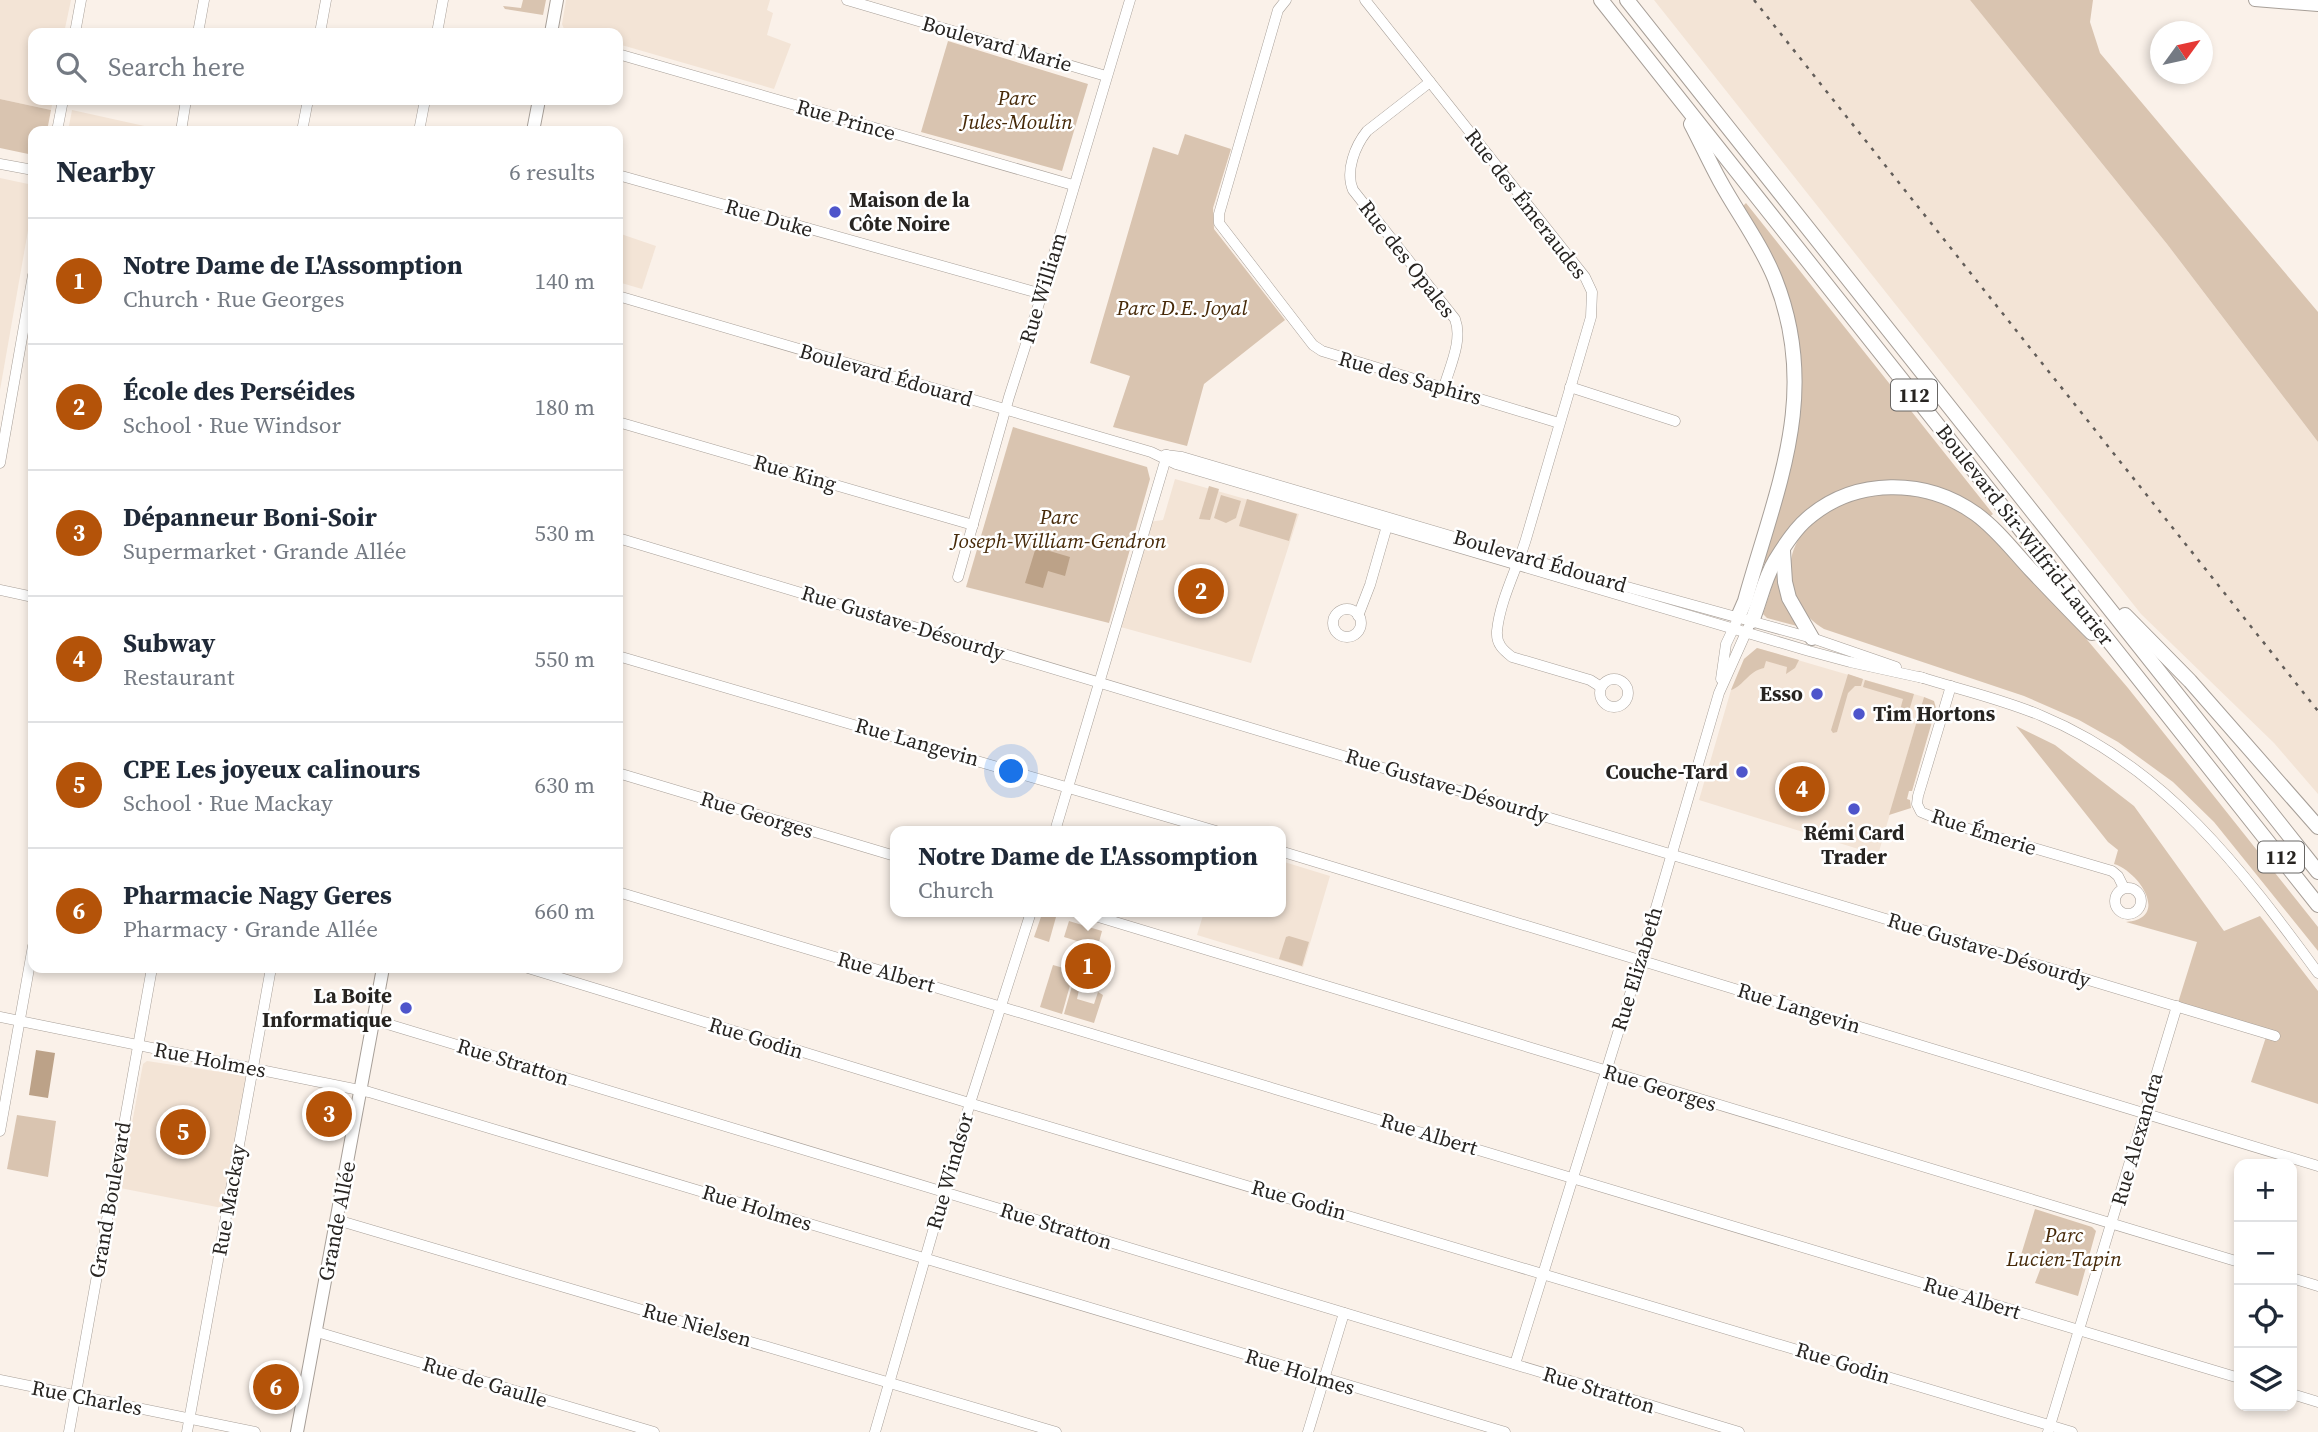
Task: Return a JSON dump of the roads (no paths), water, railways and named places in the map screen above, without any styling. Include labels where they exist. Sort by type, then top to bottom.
[{"type":"highway","name":"Boulevard Sir-Wilfrid-Laurier","points":[[1601,0],[2318,905]]},
{"type":"highway","name":"Boulevard Sir-Wilfrid-Laurier","points":[[1627,0],[2318,872]]},
{"type":"highway","points":[[1678,98],[1721,182],[1762,250],[1785,309],[1793,346],[1796,392],[1790,442],[1742,625]]},
{"type":"highway","points":[[1742,625],[1775,560],[1796,530],[1811,515],[1852,494],[1875,488],[1914,488],[1941,495],[1965,507],[1987,523],[2149,692]]},
{"type":"highway","points":[[1783,551],[1789,597],[1812,638]]},
{"type":"highway","points":[[2068,556],[2190,681],[2318,827]]},
{"type":"main road","points":[[552,28],[557,0]]},
{"type":"main road","points":[[2255,0],[2318,5]]},
{"type":"main road","points":[[534,126],[538,105]]},
{"type":"main road","name":"Grande Allée","points":[[297,1432],[382,973]]},
{"type":"street","points":[[76,28],[82,0]]},
{"type":"street","points":[[199,28],[204,0]]},
{"type":"street","points":[[321,28],[326,0]]},
{"type":"street","points":[[438,28],[443,0]]},
{"type":"street","name":"Boulevard Marie","points":[[847,0],[1105,76]]},
{"type":"street","name":"Rue William","points":[[958,578],[1005,410],[1130,0]]},
{"type":"street","name":"Rue des Saphirs","points":[[1286,0],[1278,10],[1219,214],[1219,223],[1313,345],[1322,351],[1559,423]]},
{"type":"street","name":"Rue des Émeraudes","points":[[1365,0],[1585,277],[1592,292],[1592,312],[1497,629],[1497,639],[1502,649],[1512,657],[1590,680],[1601,687]]},
{"type":"street","name":"Rue Prince","points":[[623,55],[1073,185]]},
{"type":"street","name":"Rue des Opales","points":[[1430,82],[1367,131],[1359,141],[1349,181],[1353,190],[1455,319],[1458,338],[1444,387]]},
{"type":"street","points":[[58,126],[62,105]]},
{"type":"street","points":[[182,126],[185,105]]},
{"type":"street","points":[[303,126],[307,105]]},
{"type":"street","points":[[420,126],[424,105]]},
{"type":"street","points":[[0,164],[28,169]]},
{"type":"street","name":"Rue Duke","points":[[623,176],[1042,294]]},
{"type":"street","name":"Boulevard Édouard","points":[[623,297],[1742,625],[1850,662],[1923,678],[2019,707],[2065,726],[2114,754],[2151,780],[2181,806],[2207,833],[2318,970]]},
{"type":"street","points":[[0,463],[28,303]]},
{"type":"street","points":[[1570,387],[1675,421]]},
{"type":"street","name":"Rue King","points":[[623,423],[973,525]]},
{"type":"street","points":[[1056,826],[1166,457]]},
{"type":"street","points":[[1358,615],[1370,585],[1388,522]]},
{"type":"street","name":"Rue Gustave-Désourdy","points":[[623,539],[2275,1036]]},
{"type":"street","points":[[0,590],[28,596]]},
{"type":"street","name":"Boulevard Édouard","points":[[1742,625],[1812,638],[1923,678]]},
{"type":"street","name":"Rue Elizabeth","points":[[1514,1364],[1742,625]]},
{"type":"street","name":"Rue Langevin","points":[[623,657],[1199,826]]},
{"type":"street","name":"Rue Émerie","points":[[1951,686],[1918,796],[1917,804],[1922,812],[1938,820],[2112,871],[2118,876],[2123,888]]},
{"type":"street","name":"Rue Georges","points":[[623,774],[890,855]]},
{"type":"street","name":"Rue Langevin","points":[[1286,853],[2318,1166]]},
{"type":"street","name":"Rue Albert","points":[[623,893],[2234,1377]]},
{"type":"street","name":"Rue Windsor","points":[[875,1432],[970,1103],[1029,917]]},
{"type":"street","name":"Rue Georges","points":[[1098,917],[2234,1260]]},
{"type":"street","points":[[0,1131],[28,973]]},
{"type":"street","name":"Grand Boulevard","points":[[69,1432],[151,973]]},
{"type":"street","name":"Rue Mackay","points":[[187,1432],[270,973]]},
{"type":"street","name":"Rue Godin","points":[[543,973],[1543,1273],[2049,1429],[2072,1432]]},
{"type":"street","name":"Rue Alexandra","points":[[2049,1429],[2177,1006]]},
{"type":"street","name":"Rue Holmes","points":[[0,1017],[361,1091],[1505,1432]]},
{"type":"street","name":"Rue Stratton","points":[[374,1020],[1739,1432]]},
{"type":"street","name":"Rue Nielsen","points":[[337,1220],[1056,1432]]},
{"type":"street","points":[[2297,1280],[2318,1286]]},
{"type":"street","points":[[1308,1432],[1344,1313]]},
{"type":"street","name":"Rue de Gaulle","points":[[317,1332],[654,1432]]},
{"type":"street","name":"Rue Charles","points":[[0,1380],[256,1432]]},
{"type":"street","points":[[2297,1396],[2318,1402]]},
{"type":"railway","points":[[1754,0],[2318,711]]},
{"type":"place","name":"Maison de la Côte Noire","points":[[835,212]]},
{"type":"place","name":"École des Perséides","points":[[1201,591]]},
{"type":"place","name":"Esso","points":[[1817,694]]},
{"type":"place","name":"Tim Hortons","points":[[1859,714]]},
{"type":"place","name":"Couche-Tard","points":[[1742,772]]},
{"type":"place","name":"Subway","points":[[1802,789]]},
{"type":"place","name":"Rémi Card Trader","points":[[1854,809]]},
{"type":"place","name":"Notre Dame de L'Assomption","points":[[1088,966]]},
{"type":"place","name":"La Boite Informatique","points":[[406,1008]]},
{"type":"place","name":"Dépanneur Boni-Soir","points":[[329,1114]]},
{"type":"place","name":"CPE Les joyeux calinours","points":[[183,1132]]},
{"type":"place","name":"Pharmacie Nagy Geres","points":[[276,1387]]},
{"type":"park label","name":"Parc Jules-Moulin","points":[[1017,110]]},
{"type":"park label","name":"Parc D.E. Joyal","points":[[1182,308]]},
{"type":"park label","name":"Parc Joseph-William-Gendron","points":[[1059,529]]},
{"type":"park label","name":"Parc Lucien-Tapin","points":[[2064,1247]]}]
